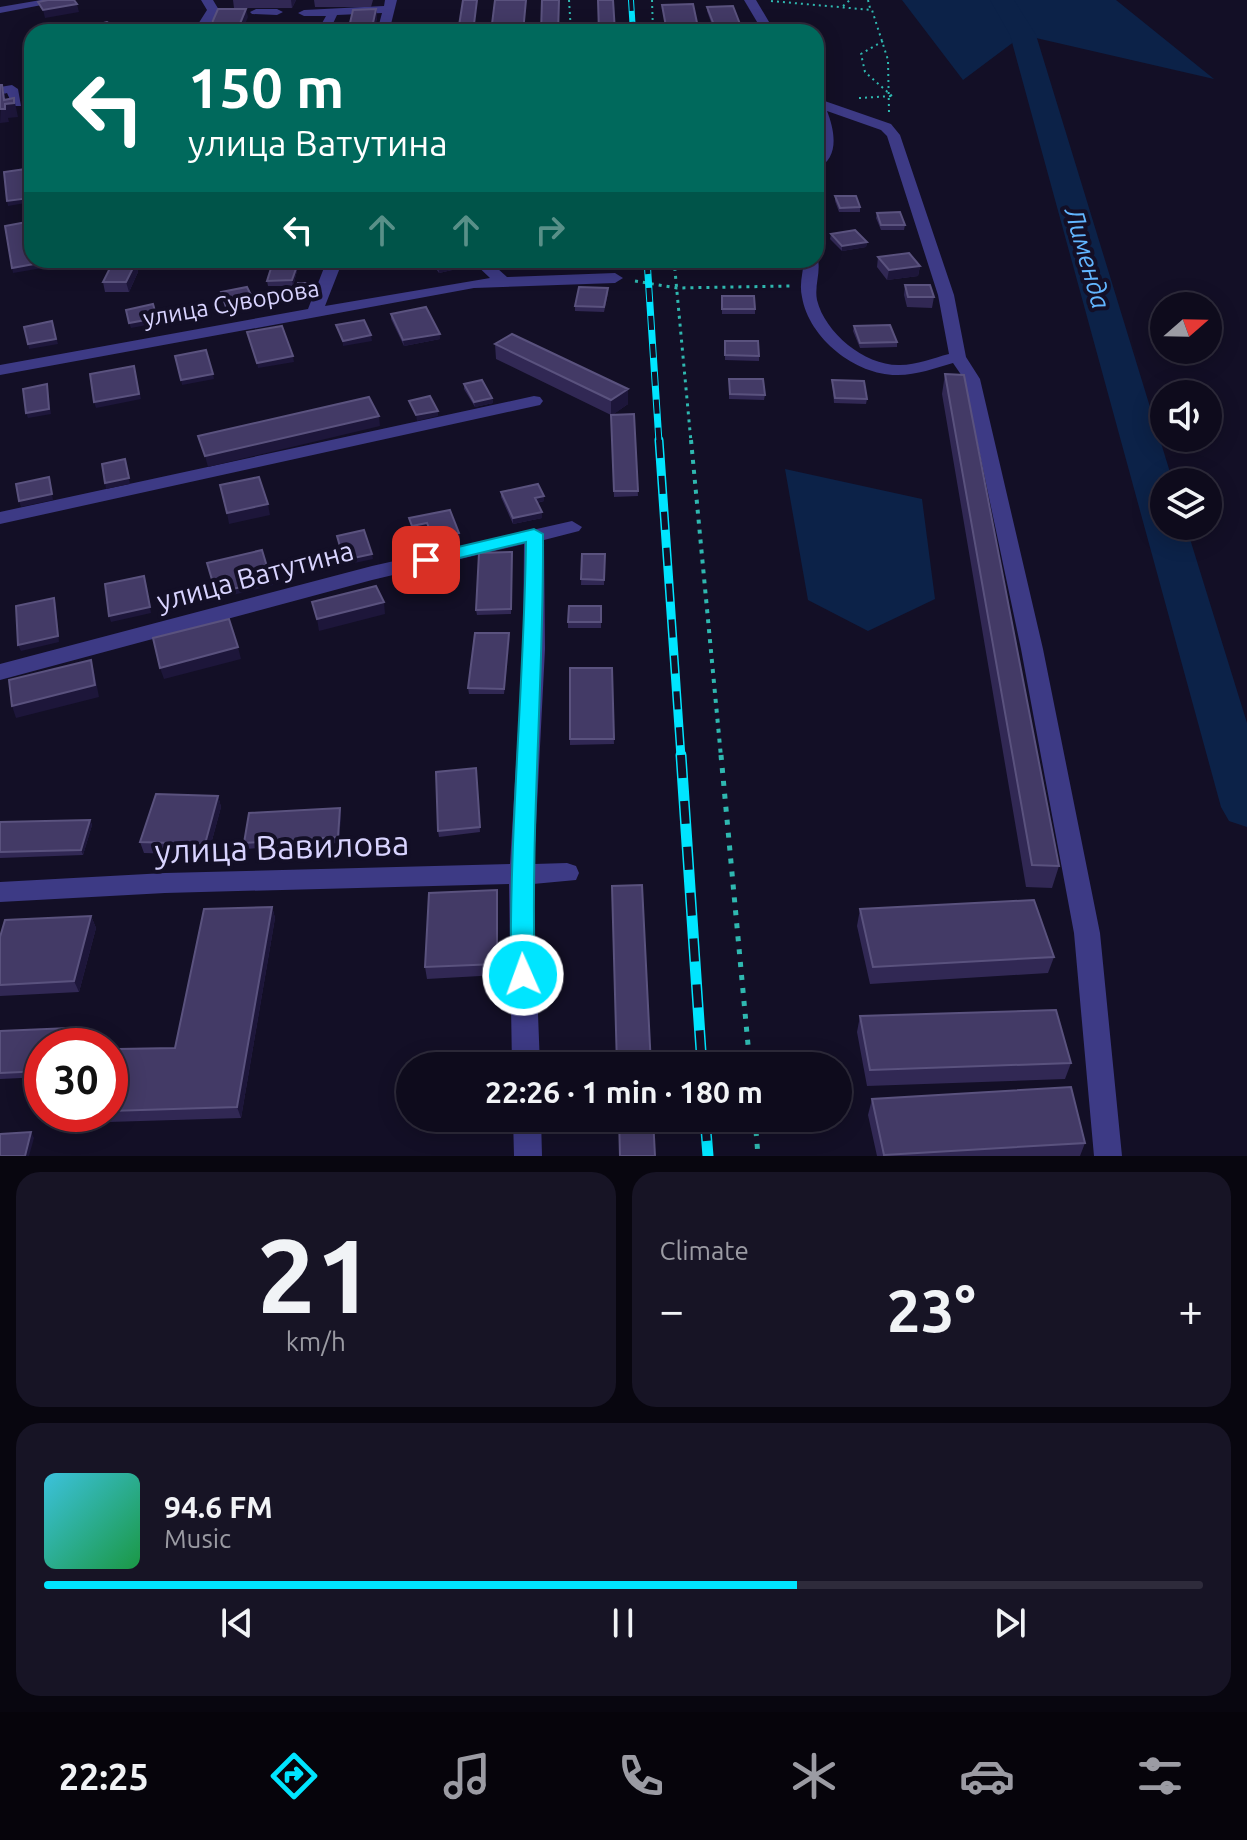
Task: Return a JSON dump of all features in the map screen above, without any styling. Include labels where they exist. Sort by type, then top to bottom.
[{"type":"street","points":[[0,10],[62,0]]},
{"type":"street","points":[[204,24],[213,10],[207,0]]},
{"type":"street","points":[[750,0],[764,24]]},
{"type":"street","points":[[304,13],[389,5]]},
{"type":"street","points":[[256,12],[277,12]]},
{"type":"street","points":[[327,24],[333,12]]},
{"type":"street","points":[[0,91],[12,89],[17,103]]},
{"type":"street","points":[[824,105],[886,127],[893,135],[942,282],[958,357],[972,379],[1032,649],[1087,933],[1108,1156]]},
{"type":"street","points":[[824,120],[829,146],[824,158]]},
{"type":"street","points":[[315,312],[332,268]]},
{"type":"street","points":[[488,268],[501,280]]},
{"type":"street","points":[[811,268],[808,286],[824,332],[847,352],[890,370],[919,369],[958,357]]},
{"type":"street","name":"улица Суворова","points":[[0,370],[501,280],[615,278]]},
{"type":"street","points":[[0,518],[534,401]]},
{"type":"street","name":"улица Ватутина","points":[[0,672],[372,573],[572,527]]},
{"type":"street","points":[[526,1052],[521,873],[534,649],[534,534]]},
{"type":"street","name":"улица Вавилова","points":[[0,892],[165,883],[567,873]]},
{"type":"street","points":[[527,1132],[528,1156]]},
{"type":"path","points":[[569,0],[570,24]]},
{"type":"path","points":[[652,0],[653,24]]},
{"type":"path","points":[[843,6],[850,0]]},
{"type":"path","points":[[768,1],[872,8],[868,0]]},
{"type":"path","points":[[843,6],[872,10],[883,41],[892,96],[886,127]]},
{"type":"path","points":[[883,41],[861,54],[865,72],[892,96]]},
{"type":"path","points":[[675,268],[749,1052]]},
{"type":"path","points":[[615,278],[677,288],[808,286]]},
{"type":"path","points":[[756,1132],[758,1156]]},
{"type":"water","points":[[902,0],[1116,0],[1214,79],[1023,35],[963,80]]},
{"type":"water","points":[[785,469],[922,499],[935,599],[868,631],[808,600]]},
{"type":"building","points":[[74,0],[77,4],[43,10],[38,2]]},
{"type":"building","points":[[463,0],[477,0],[474,24],[459,24]]},
{"type":"building","points":[[495,0],[526,0],[524,24],[492,24]]},
{"type":"building","points":[[542,0],[559,0],[558,24],[541,24]]},
{"type":"building","points":[[598,0],[613,0],[614,24],[599,24]]},
{"type":"building","points":[[693,4],[697,24],[666,24],[662,5]]},
{"type":"building","points":[[733,6],[740,24],[714,24],[707,7]]},
{"type":"building","points":[[218,9],[246,9],[240,24],[211,24]]},
{"type":"building","points":[[376,9],[373,23],[350,23],[353,10]]},
{"type":"building","points":[[0,85],[4,100],[14,98],[14,103],[5,104],[5,109],[0,109]]},
{"type":"building","points":[[24,169],[24,199],[7,201],[4,172]]},
{"type":"building","points":[[835,196],[856,196],[860,207],[840,208]]},
{"type":"building","points":[[900,212],[905,225],[881,225],[877,213]]},
{"type":"building","points":[[24,222],[24,266],[12,268],[5,226]]},
{"type":"building","points":[[855,230],[867,242],[842,246],[831,234]]},
{"type":"building","points":[[909,253],[920,266],[889,270],[878,257]]},
{"type":"building","points":[[110,268],[133,268],[126,282],[103,282]]},
{"type":"building","points":[[271,268],[296,268],[292,280],[267,281]]},
{"type":"building","points":[[298,283],[312,283],[306,296],[293,296]]},
{"type":"building","points":[[905,285],[930,285],[934,297],[908,297]]},
{"type":"building","points":[[247,287],[254,301],[226,307],[221,292]]},
{"type":"building","points":[[579,287],[608,288],[604,307],[575,306]]},
{"type":"building","points":[[722,296],[754,296],[755,309],[722,309]]},
{"type":"building","points":[[153,304],[157,318],[129,323],[126,310]]},
{"type":"building","points":[[426,307],[440,334],[403,340],[391,314]]},
{"type":"building","points":[[364,320],[371,335],[343,341],[336,325]]},
{"type":"building","points":[[52,321],[56,339],[28,344],[24,327]]},
{"type":"building","points":[[890,325],[897,342],[860,343],[854,326]]},
{"type":"building","points":[[282,326],[293,356],[257,363],[247,332]]},
{"type":"building","points":[[512,334],[628,389],[611,400],[495,344]]},
{"type":"building","points":[[725,341],[758,341],[759,356],[725,355]]},
{"type":"building","points":[[206,350],[213,374],[181,380],[175,356]]},
{"type":"building","points":[[134,366],[139,394],[94,402],[90,374]]},
{"type":"building","points":[[945,374],[964,375],[1059,866],[1032,865]]},
{"type":"building","points":[[729,379],[763,379],[765,395],[730,394]]},
{"type":"building","points":[[482,380],[492,398],[474,402],[464,384]]},
{"type":"building","points":[[832,380],[864,381],[867,399],[835,398]]},
{"type":"building","points":[[47,384],[49,409],[26,413],[23,389]]},
{"type":"building","points":[[430,396],[438,411],[416,415],[409,401]]},
{"type":"building","points":[[369,397],[379,416],[205,456],[198,436]]},
{"type":"building","points":[[634,414],[638,491],[614,491],[611,415]]},
{"type":"building","points":[[125,459],[129,478],[105,483],[102,464]]},
{"type":"building","points":[[49,477],[52,494],[19,501],[16,484]]},
{"type":"building","points":[[259,477],[268,504],[227,513],[220,485]]},
{"type":"building","points":[[538,484],[544,496],[535,498],[542,512],[513,518],[501,492]]},
{"type":"building","points":[[450,510],[459,533],[433,538],[427,523],[412,526],[409,518]]},
{"type":"building","points":[[364,530],[372,554],[344,560],[337,536]]},
{"type":"building","points":[[262,550],[271,580],[216,593],[207,563]]},
{"type":"building","points":[[512,552],[511,609],[476,610],[479,553]]},
{"type":"building","points":[[582,554],[605,554],[604,580],[581,579]]},
{"type":"building","points":[[144,576],[150,607],[109,616],[105,584]]},
{"type":"building","points":[[376,586],[384,602],[317,619],[312,602]]},
{"type":"building","points":[[54,598],[58,636],[18,645],[16,606]]},
{"type":"building","points":[[569,606],[601,606],[601,622],[568,622]]},
{"type":"building","points":[[229,619],[238,647],[160,668],[153,638]]},
{"type":"building","points":[[475,633],[509,633],[504,689],[468,688]]},
{"type":"building","points":[[91,660],[95,685],[12,706],[9,680]]},
{"type":"building","points":[[570,668],[612,668],[614,739],[570,739]]},
{"type":"building","points":[[476,768],[480,827],[438,831],[436,772]]},
{"type":"building","points":[[156,794],[218,796],[205,844],[140,842]]},
{"type":"building","points":[[340,808],[338,837],[244,843],[249,813]]},
{"type":"building","points":[[90,820],[81,850],[0,852],[0,822]]},
{"type":"building","points":[[642,885],[650,1052],[617,1052],[612,886]]},
{"type":"building","points":[[497,890],[497,964],[425,967],[429,893]]},
{"type":"building","points":[[1034,900],[1054,957],[873,967],[860,909]]},
{"type":"building","points":[[272,907],[237,1107],[128,1110],[128,1049],[175,1048],[204,909]]},
{"type":"building","points":[[91,916],[74,981],[0,985],[0,937],[5,920]]},
{"type":"building","points":[[1056,1010],[1071,1063],[870,1070],[860,1016]]},
{"type":"building","points":[[24,1030],[24,1072],[0,1073],[0,1031]]},
{"type":"building","points":[[1071,1087],[1085,1143],[884,1155],[872,1099]]},
{"type":"building","points":[[31,1132],[25,1156],[0,1156],[0,1134]]},
{"type":"building","points":[[619,1132],[654,1132],[655,1156],[620,1156]]},
{"type":"waterway","name":"Лименда","points":[[1002,0],[1023,35],[1150,473]]},
{"type":"waterway","name":"Лименда","points":[[1169,540],[1247,807]]},
{"type":"railway","points":[[631,0],[632,24]]},
{"type":"railway","points":[[648,268],[659,442]]},
{"type":"railway","points":[[659,440],[681,757]]},
{"type":"railway","points":[[681,755],[701,1052]]},
{"type":"railway","points":[[706,1132],[708,1156]]},
{"type":"route","points":[[426,560],[534,534],[534,649],[521,884],[523,975]]}]
